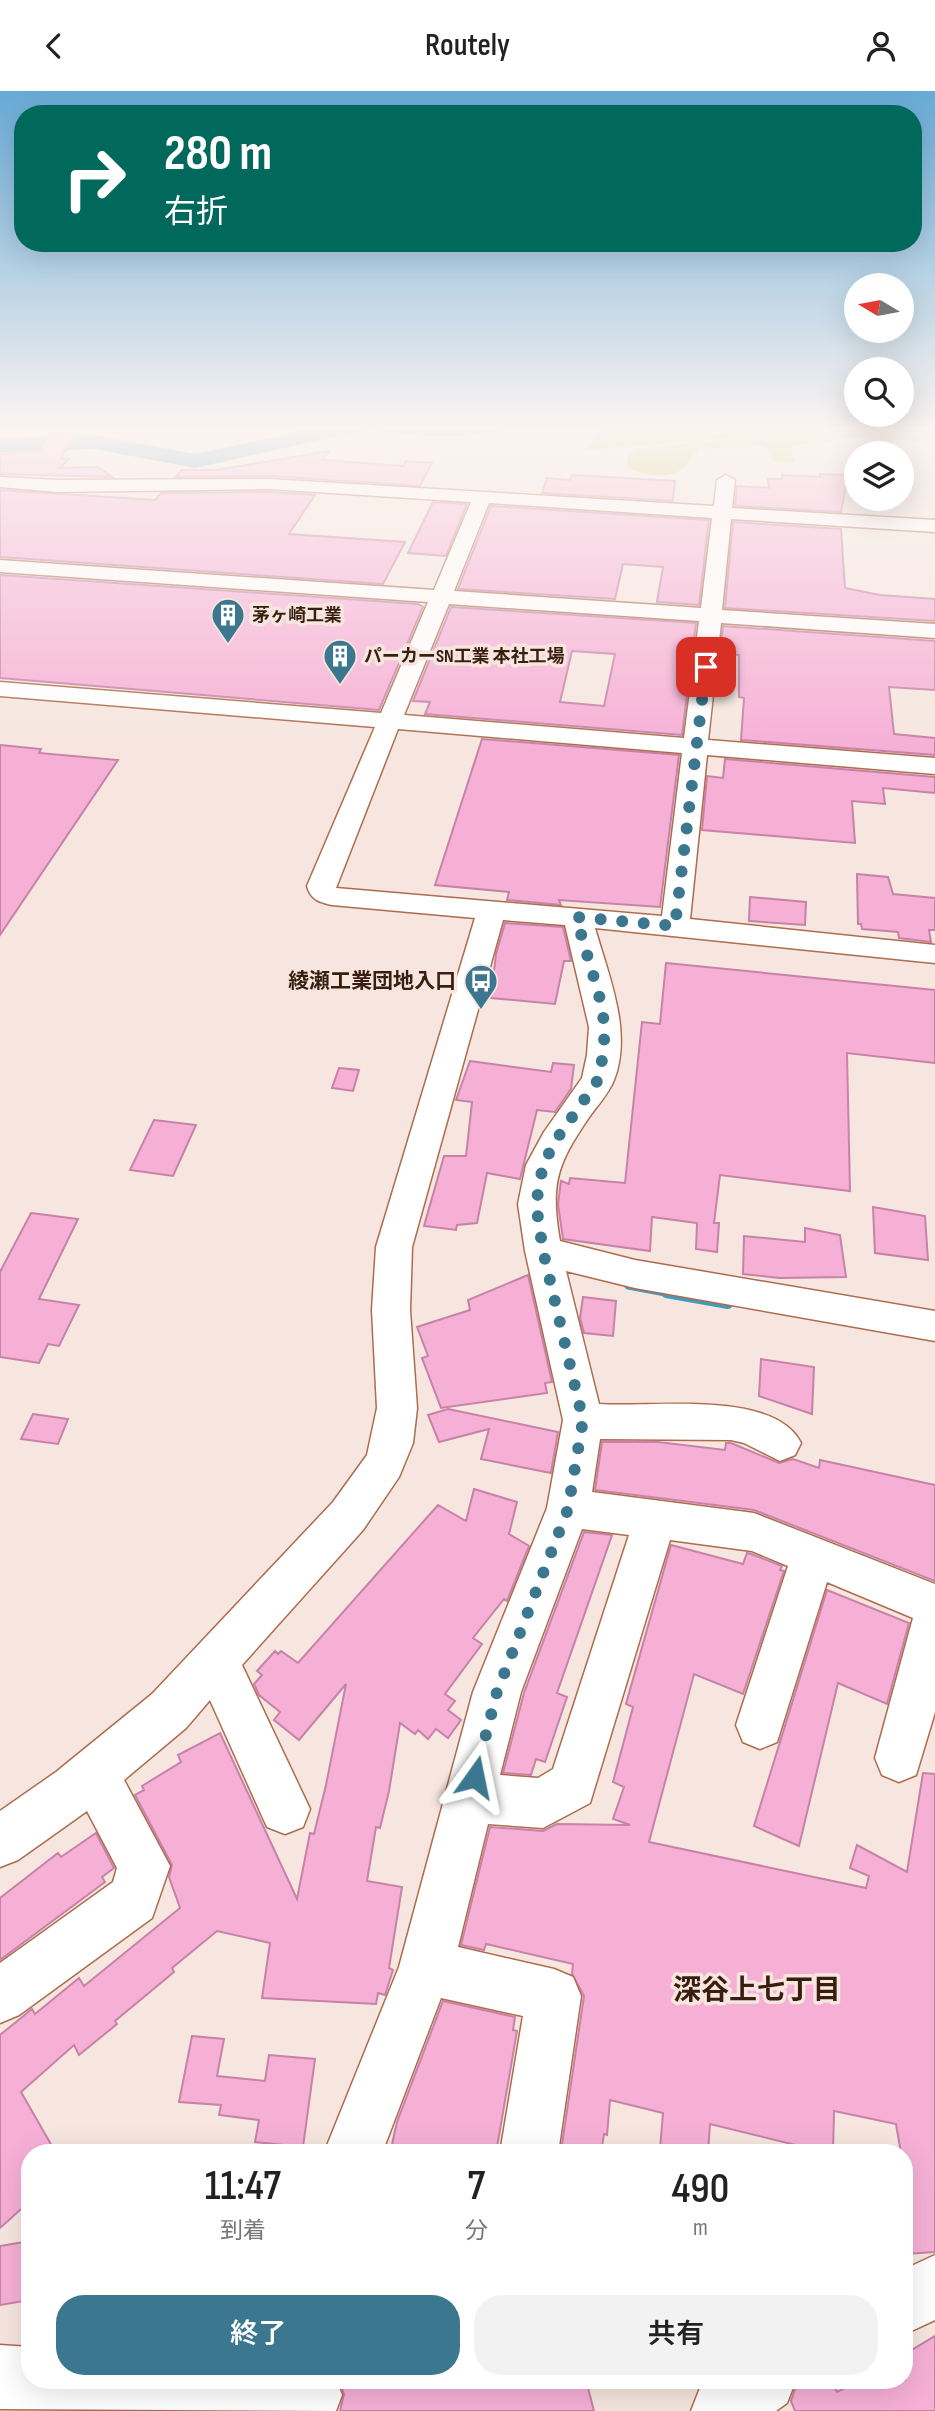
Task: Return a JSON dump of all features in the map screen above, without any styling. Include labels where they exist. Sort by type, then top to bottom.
[{"type":"street","points":[[468,533],[321,886],[323,893],[332,897],[409,905],[675,926],[935,954]]},
{"type":"street","points":[[675,926],[698,745],[719,533]]},
{"type":"street","points":[[0,566],[441,599],[935,631]]},
{"type":"street","points":[[0,689],[935,766]]},
{"type":"street","points":[[0,1842],[94,1774],[169,1711],[348,1516],[384,1464],[397,1408],[391,1310],[394,1247],[492,910]]},
{"type":"street","points":[[357,2144],[426,1967],[497,1692],[568,1509],[583,1420],[543,1251],[536,1204],[543,1165],[556,1140],[598,1080],[603,1055],[605,1027],[601,1006],[576,917]]},
{"type":"street","points":[[543,1251],[635,1274],[935,1327]]},
{"type":"street","points":[[583,1420],[632,1424],[731,1423],[753,1427],[780,1443]]},
{"type":"street","points":[[568,1509],[754,1532],[935,1605]]},
{"type":"street","points":[[470,1798],[543,1804],[572,1786],[655,1520]]},
{"type":"street","points":[[761,1725],[813,1556]]},
{"type":"street","points":[[899,1758],[935,1620]]},
{"type":"street","points":[[216,1660],[285,1809]]},
{"type":"street","points":[[0,1996],[133,1899],[144,1866],[94,1774]]},
{"type":"street","points":[[426,1967],[554,1996],[530,2144]]},
{"type":"street","points":[[913,2299],[935,2287]]},
{"type":"street","points":[[0,2377],[21,2378]]},
{"type":"street","points":[[206,2389],[310,2395]]},
{"type":"building","points":[[0,533],[289,533],[405,542],[383,584],[0,557]]},
{"type":"building","points":[[418,533],[455,533],[446,556],[408,553]]},
{"type":"building","points":[[480,533],[707,533],[699,605],[657,602],[663,567],[623,564],[615,599],[458,589]]},
{"type":"building","points":[[732,533],[841,533],[845,588],[880,595],[935,599],[935,621],[725,608]]},
{"type":"building","points":[[0,575],[418,604],[423,607],[379,710],[0,678]]},
{"type":"building","points":[[451,607],[696,623],[682,735],[425,714],[430,702],[413,701]],"holes":[[[572,651],[615,654],[604,706],[560,702]]]},
{"type":"building","points":[[723,626],[935,641],[935,690],[889,687],[894,734],[935,738],[935,755],[741,740],[744,698],[739,697],[739,655],[720,654]]},
{"type":"building","points":[[482,739],[679,755],[660,907],[559,900],[561,905],[507,900],[509,892],[435,885]]},
{"type":"building","points":[[0,745],[41,749],[39,753],[118,760],[0,935]]},
{"type":"building","points":[[725,759],[935,777],[935,793],[883,788],[885,804],[852,801],[855,843],[702,830],[707,776],[723,778]]},
{"type":"building","points":[[857,874],[888,877],[893,894],[935,898],[935,930],[929,930],[931,942],[899,938],[898,932],[862,929],[861,924],[858,924]]},
{"type":"building","points":[[750,897],[806,902],[805,925],[749,921]]},
{"type":"building","points":[[505,923],[563,927],[571,961],[564,961],[555,1004],[491,998],[496,954]]},
{"type":"building","points":[[666,963],[935,990],[935,1063],[847,1053],[850,1191],[720,1175],[714,1223],[719,1223],[717,1252],[696,1249],[697,1223],[652,1217],[650,1251],[563,1239],[558,1204],[561,1181],[569,1184],[570,1178],[625,1183],[642,1022],[660,1024]]},
{"type":"building","points":[[470,1061],[551,1072],[553,1063],[574,1065],[571,1089],[555,1112],[537,1110],[520,1179],[487,1173],[477,1223],[457,1225],[456,1230],[424,1226],[444,1156],[466,1156],[472,1102],[456,1100]]},
{"type":"building","points":[[339,1068],[359,1070],[353,1091],[332,1088]]},
{"type":"building","points":[[154,1120],[196,1125],[173,1176],[130,1170]]},
{"type":"building","points":[[873,1207],[925,1216],[928,1260],[875,1253]]},
{"type":"building","points":[[31,1213],[78,1219],[39,1299],[79,1305],[59,1346],[48,1344],[39,1363],[0,1357],[0,1272]]},
{"type":"building","points":[[805,1228],[840,1235],[846,1277],[779,1278],[743,1274],[744,1236],[805,1242]]},
{"type":"building","points":[[528,1275],[552,1382],[545,1383],[547,1393],[441,1408],[422,1358],[428,1356],[417,1327],[470,1310],[468,1300]]},
{"type":"building","points":[[583,1297],[616,1301],[613,1336],[584,1333],[580,1318]]},
{"type":"building","points":[[761,1359],[814,1367],[812,1414],[759,1396]]},
{"type":"building","points":[[448,1409],[558,1432],[551,1473],[481,1459],[489,1429],[439,1442],[428,1415]]},
{"type":"building","points":[[33,1414],[68,1419],[58,1444],[21,1439]]},
{"type":"building","points":[[602,1442],[658,1442],[725,1450],[726,1443],[731,1443],[779,1463],[793,1459],[819,1468],[820,1460],[935,1485],[935,1581],[754,1510],[595,1490]]},
{"type":"building","points":[[474,1489],[517,1502],[509,1534],[529,1546],[507,1601],[504,1599],[473,1638],[482,1644],[445,1694],[455,1701],[448,1710],[461,1720],[448,1738],[436,1729],[428,1739],[418,1730],[415,1734],[400,1723],[389,1791],[380,1828],[376,1827],[367,1881],[402,1887],[389,1968],[393,1970],[385,1995],[378,1993],[376,2004],[262,1998],[270,1943],[217,1931],[172,1968],[174,1972],[115,2021],[117,2024],[79,2055],[74,2045],[21,2092],[51,2144],[21,2144],[21,2209],[0,2228],[0,2035],[32,2009],[35,2014],[79,1978],[84,1986],[180,1908],[169,1877],[172,1865],[135,1795],[144,1790],[142,1786],[181,1762],[178,1755],[220,1733],[297,1899],[310,1833],[314,1834],[326,1785],[346,1684],[299,1740],[274,1720],[280,1712],[259,1695],[254,1684],[262,1675],[257,1671],[275,1651],[278,1654],[281,1651],[298,1663],[438,1505],[466,1521]]},
{"type":"building","points":[[584,1532],[612,1535],[557,1693],[567,1697],[545,1762],[536,1759],[531,1775],[503,1773],[524,1693]]},
{"type":"building","points":[[671,1545],[743,1564],[747,1553],[782,1566],[780,1570],[784,1571],[743,1694],[694,1674],[649,1842],[866,1888],[869,1876],[850,1868],[857,1845],[907,1872],[923,1773],[935,1774],[935,2252],[913,2253],[913,2144],[899,2144],[896,2124],[834,2111],[833,2144],[791,2144],[710,2124],[709,2144],[660,2144],[663,2113],[610,2100],[607,2135],[604,2134],[602,2144],[562,2144],[584,1996],[572,1974],[573,1964],[486,1944],[484,1950],[461,1945],[490,1827],[543,1831],[557,1824],[630,1825],[613,1819],[624,1787],[613,1782],[633,1707],[626,1704]]},
{"type":"building","points":[[827,1590],[909,1623],[887,1704],[838,1683],[799,1846],[754,1826]]},
{"type":"building","points":[[96,1833],[114,1868],[102,1877],[105,1882],[0,1960],[0,1898],[58,1853],[61,1857]]},
{"type":"building","points":[[443,2001],[515,2017],[513,2030],[517,2031],[498,2144],[392,2144],[397,2122]]},
{"type":"building","points":[[192,2036],[224,2039],[217,2076],[265,2081],[269,2055],[315,2059],[303,2144],[255,2142],[259,2120],[219,2115],[221,2105],[179,2102]]},
{"type":"building","points":[[21,2242],[21,2302],[0,2305],[0,2246]]},
{"type":"building","points":[[935,2336],[935,2411],[795,2411],[791,2401],[795,2389],[836,2389],[837,2392],[843,2389],[913,2389],[913,2349]]},
{"type":"building","points":[[342,2389],[588,2389],[594,2411],[340,2411],[344,2394]]},
{"type":"waterway","points":[[628,1286],[676,1295]]},
{"type":"waterway","points":[[666,1293],[728,1304]]},
{"type":"place","name":"茅ヶ崎工業","points":[[228,645]]},
{"type":"place","name":"パーカーSN工業 本社工場","points":[[340,686]]},
{"type":"place","name":"綾瀬工業団地入口","points":[[481,1011]]},
{"type":"district","name":"深谷上七丁目","points":[[757,1989]]},
{"type":"route","points":[[475,1777],[483,1737],[497,1692],[568,1509],[583,1420],[543,1251],[536,1204],[543,1165],[556,1140],[598,1080],[603,1055],[605,1027],[599,995],[576,917],[675,926],[706,667]]}]
